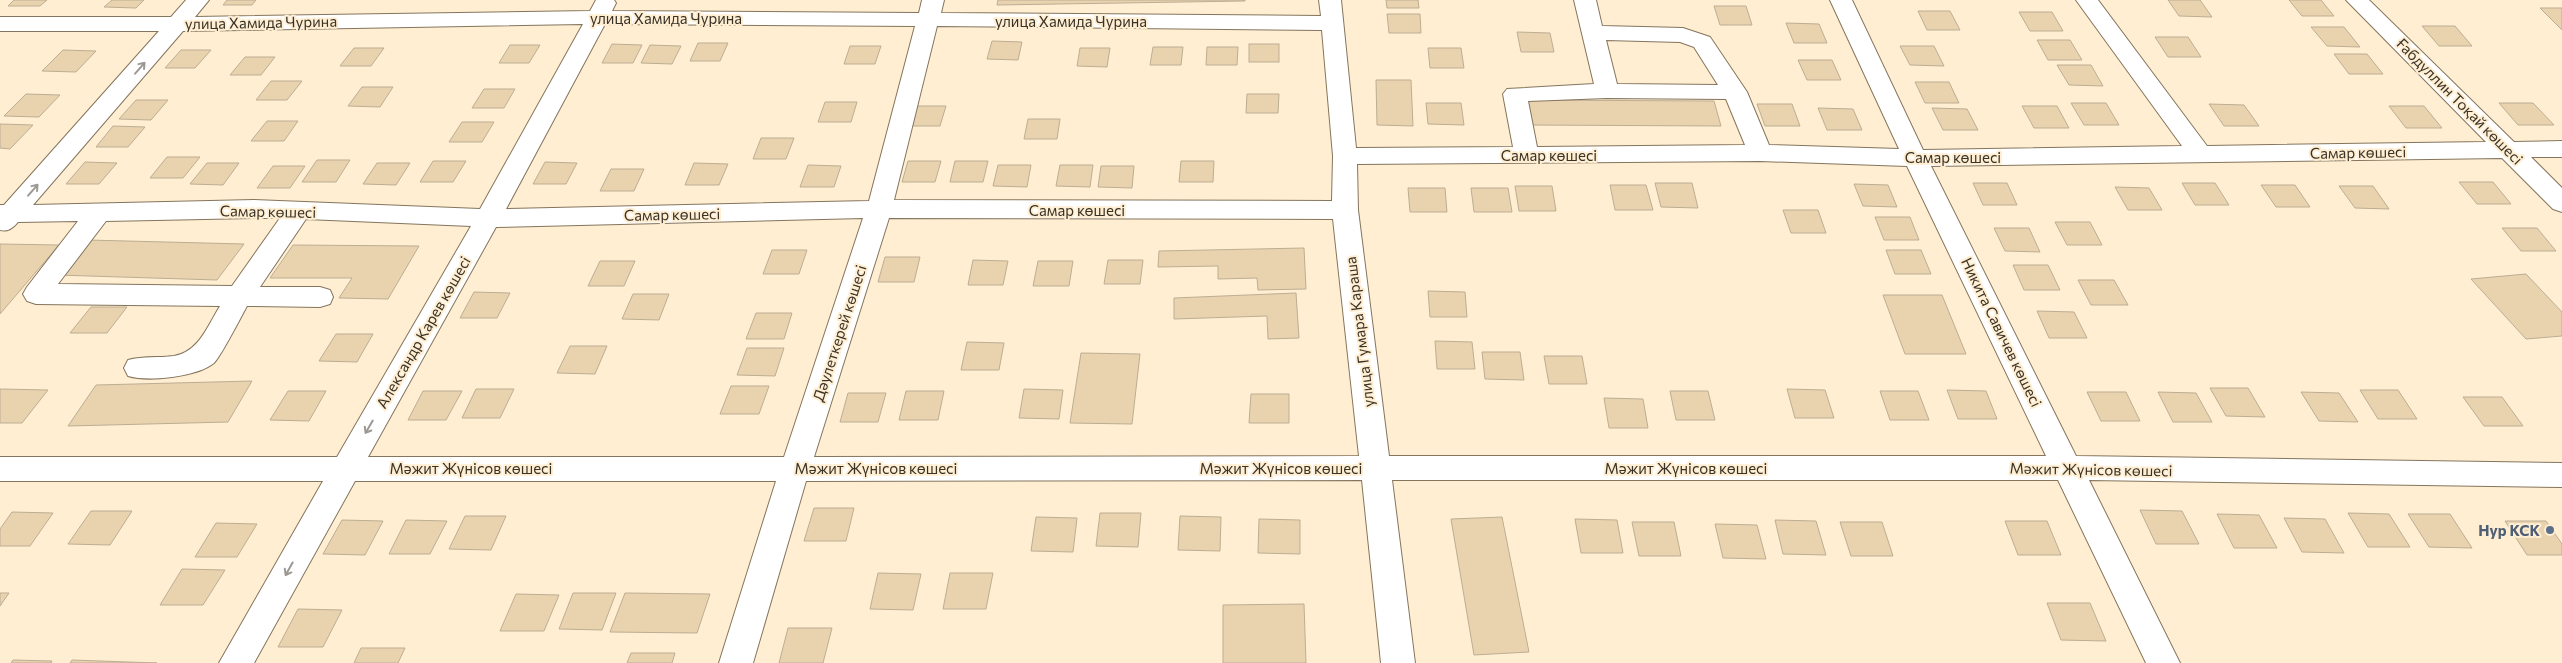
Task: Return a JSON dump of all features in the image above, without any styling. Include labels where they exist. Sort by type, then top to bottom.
[{"type":"street","points":[[4,218],[198,0]]},
{"type":"street","points":[[1584,0],[1607,91]]},
{"type":"street","name":"Никита Савичев көшесі","points":[[1841,0],[1915,158],[2069,468],[2163,663]]},
{"type":"street","points":[[2087,0],[2200,154]]},
{"type":"street","name":"Ғабдуллин Тоқай көшесі","points":[[2357,0],[2562,203]]},
{"type":"street","name":"улица Хамида Чурина","points":[[0,24],[178,24],[602,8],[1331,12]]},
{"type":"street","name":"Александр Карев көшесі","points":[[236,663],[488,218],[602,8]]},
{"type":"street","name":"Дәулеткерей көшесі","points":[[736,663],[795,468],[879,209],[930,10]]},
{"type":"street","name":"улица Гумара Караша","points":[[1331,12],[1345,156],[1345,210],[1398,663]]},
{"type":"street","points":[[1592,33],[1683,35],[1702,42],[1735,92],[1760,153]]},
{"type":"street","points":[[1527,155],[1515,94],[1607,91],[1735,92]]},
{"type":"street","name":"Самар көшесі","points":[[1345,156],[1760,153],[1915,158],[2562,149]]},
{"type":"street","name":"Самар көшесі","points":[[4,218],[99,212],[254,210],[371,212],[488,218],[879,209],[1345,210]]},
{"type":"street","points":[[99,212],[36,294],[320,297]]},
{"type":"street","points":[[138,368],[179,366],[204,355],[240,297],[298,212]]},
{"type":"street","name":"Мәжит Жүнісов көшесі","points":[[0,469],[2069,468],[2562,475]]},
{"type":"building","points":[[14,0],[47,0],[40,6],[8,6]]},
{"type":"building","points":[[112,0],[144,0],[136,8],[104,7]]},
{"type":"building","points":[[227,0],[256,0],[252,5],[223,5]]},
{"type":"building","points":[[998,0],[1245,0],[1245,1],[997,5]]},
{"type":"building","points":[[1386,0],[1418,0],[1419,8],[1387,8]]},
{"type":"building","points":[[2168,0],[2200,0],[2212,17],[2179,16]]},
{"type":"building","points":[[2289,0],[2321,0],[2334,16],[2302,16]]},
{"type":"building","points":[[1714,6],[1746,6],[1752,25],[1720,25]]},
{"type":"building","points":[[2540,8],[2562,8],[2562,30]]},
{"type":"building","points":[[1918,11],[1950,11],[1960,30],[1927,30]]},
{"type":"building","points":[[2019,12],[2052,12],[2063,31],[2030,31]]},
{"type":"building","points":[[1387,14],[1420,14],[1421,33],[1389,33]]},
{"type":"building","points":[[1786,23],[1819,24],[1827,43],[1794,43]]},
{"type":"building","points":[[2422,26],[2455,26],[2472,46],[2439,46]]},
{"type":"building","points":[[2311,27],[2344,27],[2360,47],[2327,46]]},
{"type":"building","points":[[1517,32],[1550,33],[1554,52],[1521,52]]},
{"type":"building","points":[[2155,37],[2188,37],[2201,57],[2168,57]]},
{"type":"building","points":[[2037,40],[2070,40],[2082,60],[2048,60]]},
{"type":"building","points":[[992,41],[1022,42],[1018,60],[987,59]]},
{"type":"building","points":[[698,43],[728,43],[720,61],[690,61]]},
{"type":"building","points":[[612,44],[642,45],[633,63],[602,63]]},
{"type":"building","points":[[1249,44],[1279,44],[1279,62],[1249,62]]},
{"type":"building","points":[[510,45],[540,45],[529,63],[499,63]]},
{"type":"building","points":[[650,45],[681,46],[672,64],[641,63]]},
{"type":"building","points":[[850,46],[881,46],[875,64],[844,64]]},
{"type":"building","points":[[1900,46],[1934,46],[1944,66],[1910,65]]},
{"type":"building","points":[[1153,47],[1183,47],[1181,65],[1150,65]]},
{"type":"building","points":[[1207,47],[1238,47],[1237,65],[1206,65]]},
{"type":"building","points":[[354,48],[384,48],[371,66],[340,66]]},
{"type":"building","points":[[1080,48],[1110,48],[1107,67],[1077,66]]},
{"type":"building","points":[[1428,48],[1461,48],[1464,68],[1430,68]]},
{"type":"building","points":[[63,50],[96,51],[76,72],[42,71]]},
{"type":"building","points":[[181,50],[211,50],[195,68],[165,68]]},
{"type":"building","points":[[2334,54],[2367,54],[2383,74],[2349,74]]},
{"type":"building","points":[[245,57],[275,57],[261,75],[230,75]]},
{"type":"building","points":[[1798,60],[1832,60],[1841,80],[1807,80]]},
{"type":"building","points":[[2057,65],[2091,65],[2103,86],[2069,85]]},
{"type":"building","points":[[1376,80],[1411,80],[1413,126],[1377,125]]},
{"type":"building","points":[[271,81],[302,81],[287,100],[256,100]]},
{"type":"building","points":[[1915,82],[1949,82],[1959,103],[1925,103]]},
{"type":"building","points":[[362,87],[393,87],[380,107],[348,106]]},
{"type":"building","points":[[484,89],[515,89],[504,108],[472,108]]},
{"type":"building","points":[[26,94],[60,95],[39,117],[4,116]]},
{"type":"building","points":[[1247,94],[1279,94],[1278,113],[1246,113]]},
{"type":"building","points":[[136,100],[168,100],[151,120],[119,119]]},
{"type":"building","points":[[1522,100],[1714,101],[1721,126],[1528,125]]},
{"type":"building","points":[[825,102],[857,102],[851,122],[818,122]]},
{"type":"building","points":[[1426,103],[1461,103],[1464,125],[1428,124]]},
{"type":"building","points":[[2071,103],[2106,103],[2119,125],[2084,125]]},
{"type":"building","points":[[2499,103],[2533,103],[2554,125],[2518,125]]},
{"type":"building","points":[[1757,104],[1792,104],[1800,126],[1765,126]]},
{"type":"building","points":[[2209,104],[2244,105],[2259,126],[2224,126]]},
{"type":"building","points":[[914,106],[946,106],[940,126],[908,126]]},
{"type":"building","points":[[2022,106],[2057,106],[2069,128],[2034,128]]},
{"type":"building","points":[[2389,106],[2424,106],[2442,128],[2406,128]]},
{"type":"building","points":[[1818,108],[1853,109],[1862,130],[1827,130]]},
{"type":"building","points":[[1932,108],[1967,109],[1978,130],[1943,130]]},
{"type":"building","points":[[1028,119],[1060,119],[1057,139],[1024,139]]},
{"type":"building","points":[[267,121],[298,121],[284,141],[251,141]]},
{"type":"building","points":[[462,122],[494,122],[482,142],[449,142]]},
{"type":"building","points":[[0,124],[33,125],[10,149],[0,148]]},
{"type":"building","points":[[113,126],[145,127],[128,147],[96,147]]},
{"type":"building","points":[[761,138],[794,138],[786,159],[753,159]]},
{"type":"building","points":[[167,157],[200,157],[183,178],[150,178]]},
{"type":"building","points":[[317,160],[350,160],[336,182],[302,182]]},
{"type":"building","points":[[433,161],[466,161],[453,182],[420,182]]},
{"type":"building","points":[[908,161],[941,161],[935,182],[902,182]]},
{"type":"building","points":[[955,161],[988,161],[983,182],[950,182]]},
{"type":"building","points":[[1181,161],[1214,161],[1213,182],[1179,182]]},
{"type":"building","points":[[85,162],[117,163],[99,184],[66,184]]},
{"type":"building","points":[[545,162],[577,163],[566,184],[533,184]]},
{"type":"building","points":[[207,163],[239,163],[223,185],[190,184]]},
{"type":"building","points":[[377,163],[410,163],[396,185],[363,184]]},
{"type":"building","points":[[694,163],[728,164],[719,185],[685,185]]},
{"type":"building","points":[[808,165],[841,166],[834,187],[800,187]]},
{"type":"building","points":[[998,165],[1031,165],[1027,187],[993,186]]},
{"type":"building","points":[[1060,165],[1093,165],[1090,187],[1056,186]]},
{"type":"building","points":[[273,166],[305,166],[290,188],[257,188]]},
{"type":"building","points":[[1101,166],[1134,166],[1132,188],[1098,187]]},
{"type":"building","points":[[611,169],[644,169],[634,191],[600,191]]},
{"type":"building","points":[[2459,182],[2493,182],[2511,204],[2477,204]]},
{"type":"building","points":[[1655,183],[1692,183],[1698,208],[1661,207]]},
{"type":"building","points":[[1973,183],[2007,183],[2017,205],[1983,205]]},
{"type":"building","points":[[2182,183],[2215,183],[2229,205],[2195,205]]},
{"type":"building","points":[[1854,184],[1888,185],[1897,207],[1863,206]]},
{"type":"building","points":[[1610,185],[1646,185],[1653,210],[1615,210]]},
{"type":"building","points":[[2261,185],[2295,185],[2310,207],[2276,207]]},
{"type":"building","points":[[1515,186],[1552,186],[1556,211],[1519,211]]},
{"type":"building","points":[[2339,186],[2373,186],[2389,209],[2355,208]]},
{"type":"building","points":[[2115,187],[2149,188],[2162,210],[2128,210]]},
{"type":"building","points":[[1408,188],[1445,188],[1447,212],[1410,212]]},
{"type":"building","points":[[1471,188],[1508,188],[1512,212],[1474,212]]},
{"type":"building","points":[[1783,210],[1818,210],[1826,233],[1791,233]]},
{"type":"building","points":[[1875,217],[1910,217],[1919,240],[1884,240]]},
{"type":"building","points":[[2055,222],[2090,222],[2102,245],[2067,245]]},
{"type":"building","points":[[1994,228],[2029,228],[2040,252],[2005,251]]},
{"type":"building","points":[[2502,228],[2537,228],[2556,251],[2521,251]]},
{"type":"building","points":[[87,240],[244,244],[217,280],[56,275]]},
{"type":"building","points":[[0,244],[59,245],[0,314]]},
{"type":"building","points":[[293,245],[419,246],[388,299],[339,298],[352,278],[270,278]]},
{"type":"building","points":[[1304,248],[1306,289],[1258,290],[1257,278],[1218,279],[1218,266],[1158,267],[1159,251]]},
{"type":"building","points":[[772,250],[807,250],[799,274],[763,274]]},
{"type":"building","points":[[1886,250],[1921,250],[1931,274],[1895,274]]},
{"type":"building","points":[[885,257],[920,257],[914,282],[878,282]]},
{"type":"building","points":[[973,260],[1008,261],[1003,285],[968,285]]},
{"type":"building","points":[[1108,260],[1143,260],[1140,284],[1104,284]]},
{"type":"building","points":[[600,261],[635,261],[624,286],[588,286]]},
{"type":"building","points":[[1038,261],[1073,261],[1069,286],[1033,286]]},
{"type":"building","points":[[2013,265],[2048,265],[2060,290],[2024,290]]},
{"type":"building","points":[[2526,274],[2562,312],[2562,336],[2526,339],[2471,279]]},
{"type":"building","points":[[2078,280],[2114,280],[2128,305],[2091,305]]},
{"type":"building","points":[[1428,291],[1465,292],[1467,317],[1430,317]]},
{"type":"building","points":[[474,292],[510,293],[497,318],[460,318]]},
{"type":"building","points":[[1296,293],[1299,338],[1268,339],[1267,316],[1174,319],[1174,298]]},
{"type":"building","points":[[633,294],[669,294],[659,320],[622,319]]},
{"type":"building","points":[[1883,295],[1942,295],[1966,354],[1905,354]]},
{"type":"building","points":[[91,307],[127,307],[107,333],[70,333]]},
{"type":"building","points":[[2037,311],[2074,312],[2087,338],[2049,338]]},
{"type":"building","points":[[756,313],[792,313],[784,339],[746,339]]},
{"type":"building","points":[[336,334],[373,334],[357,362],[319,361]]},
{"type":"building","points":[[1435,341],[1472,342],[1475,369],[1437,369]]},
{"type":"building","points":[[967,342],[1004,343],[999,370],[961,370]]},
{"type":"building","points":[[570,346],[607,346],[595,374],[557,373]]},
{"type":"building","points":[[747,348],[784,348],[775,376],[737,375]]},
{"type":"building","points":[[1482,352],[1520,352],[1524,380],[1485,379]]},
{"type":"building","points":[[1081,353],[1140,354],[1132,424],[1070,423]]},
{"type":"building","points":[[1544,356],[1582,356],[1587,384],[1549,384]]},
{"type":"building","points":[[252,381],[228,422],[68,426],[96,385]]},
{"type":"building","points":[[731,386],[769,386],[759,414],[720,414]]},
{"type":"building","points":[[2210,388],[2248,388],[2265,417],[2226,416]]},
{"type":"building","points":[[0,389],[48,390],[22,423],[0,423]]},
{"type":"building","points":[[476,389],[514,389],[500,418],[462,418]]},
{"type":"building","points":[[1024,389],[1063,390],[1059,419],[1019,418]]},
{"type":"building","points":[[1787,389],[1825,390],[1834,418],[1795,418]]},
{"type":"building","points":[[1947,390],[1986,391],[1997,419],[1958,419]]},
{"type":"building","points":[[2360,390],[2398,390],[2417,419],[2378,419]]},
{"type":"building","points":[[288,391],[326,391],[309,421],[270,420]]},
{"type":"building","points":[[423,391],[462,391],[446,420],[408,420]]},
{"type":"building","points":[[906,391],[944,391],[938,420],[899,420]]},
{"type":"building","points":[[1670,391],[1708,391],[1715,420],[1676,420]]},
{"type":"building","points":[[1880,391],[1918,391],[1929,420],[1890,420]]},
{"type":"building","points":[[2087,392],[2126,392],[2140,421],[2101,421]]},
{"type":"building","points":[[2158,392],[2196,393],[2212,422],[2173,422]]},
{"type":"building","points":[[2301,392],[2339,393],[2358,422],[2319,421]]},
{"type":"building","points":[[848,393],[886,393],[878,422],[840,422]]},
{"type":"building","points":[[1251,394],[1289,394],[1289,423],[1249,423]]},
{"type":"building","points":[[2463,397],[2502,397],[2523,426],[2484,426]]},
{"type":"building","points":[[1604,398],[1643,399],[1648,428],[1609,428]]},
{"type":"building","points":[[814,508],[854,508],[846,541],[804,541]]},
{"type":"building","points":[[2140,510],[2182,511],[2199,544],[2156,544]]},
{"type":"building","points":[[91,511],[132,511],[110,545],[68,544]]},
{"type":"building","points":[[12,512],[53,513],[30,546],[0,546],[0,529]]},
{"type":"building","points":[[1100,513],[1141,513],[1138,547],[1096,546]]},
{"type":"building","points":[[2348,513],[2389,514],[2410,547],[2368,547]]},
{"type":"building","points":[[2217,514],[2259,515],[2277,548],[2234,548]]},
{"type":"building","points":[[2408,514],[2450,514],[2472,548],[2429,547]]},
{"type":"building","points":[[465,516],[506,516],[491,550],[449,549]]},
{"type":"building","points":[[1180,516],[1221,517],[1220,551],[1178,550]]},
{"type":"building","points":[[1036,517],[1077,518],[1073,552],[1031,551]]},
{"type":"building","points":[[1502,517],[1529,652],[1474,655],[1451,519]]},
{"type":"building","points":[[2284,518],[2325,519],[2344,553],[2302,552]]},
{"type":"building","points":[[1259,519],[1300,520],[1300,554],[1258,553]]},
{"type":"building","points":[[1575,519],[1617,520],[1623,553],[1581,553]]},
{"type":"building","points":[[342,520],[383,521],[365,555],[323,554]]},
{"type":"building","points":[[406,520],[447,521],[430,554],[389,554]]},
{"type":"building","points":[[1775,520],[1816,521],[1826,555],[1783,554]]},
{"type":"building","points":[[2005,521],[2047,521],[2061,555],[2018,555]]},
{"type":"building","points":[[2505,521],[2546,521],[2562,544],[2562,555],[2527,555]]},
{"type":"building","points":[[1632,522],[1674,522],[1681,556],[1639,556]]},
{"type":"building","points":[[1840,522],[1882,522],[1893,556],[1851,556]]},
{"type":"building","points":[[216,523],[257,524],[237,557],[195,557]]},
{"type":"building","points":[[1715,524],[1757,525],[1766,559],[1723,558]]},
{"type":"building","points":[[182,569],[225,570],[203,605],[160,605]]},
{"type":"building","points":[[878,573],[921,574],[913,610],[870,609]]},
{"type":"building","points":[[950,573],[993,573],[986,609],[943,609]]},
{"type":"building","points":[[0,593],[9,593],[0,606]]},
{"type":"building","points":[[573,593],[616,593],[602,630],[559,629]]},
{"type":"building","points":[[625,593],[710,594],[697,633],[610,632]]},
{"type":"building","points":[[516,594],[559,595],[544,631],[500,631]]},
{"type":"building","points":[[2047,603],[2090,603],[2106,641],[2061,640]]},
{"type":"building","points":[[1304,604],[1306,663],[1223,663],[1223,605]]},
{"type":"building","points":[[298,609],[342,610],[323,647],[278,647]]},
{"type":"building","points":[[788,628],[832,628],[823,663],[779,663]]},
{"type":"building","points":[[361,648],[405,648],[398,663],[354,663]]},
{"type":"building","points":[[631,653],[675,653],[672,663],[627,663]]},
{"type":"building","points":[[13,660],[52,661],[51,663],[11,663]]},
{"type":"building","points":[[72,660],[157,663],[70,663]]},
{"type":"place","name":"Нур КСК","points":[[2550,530]]}]
